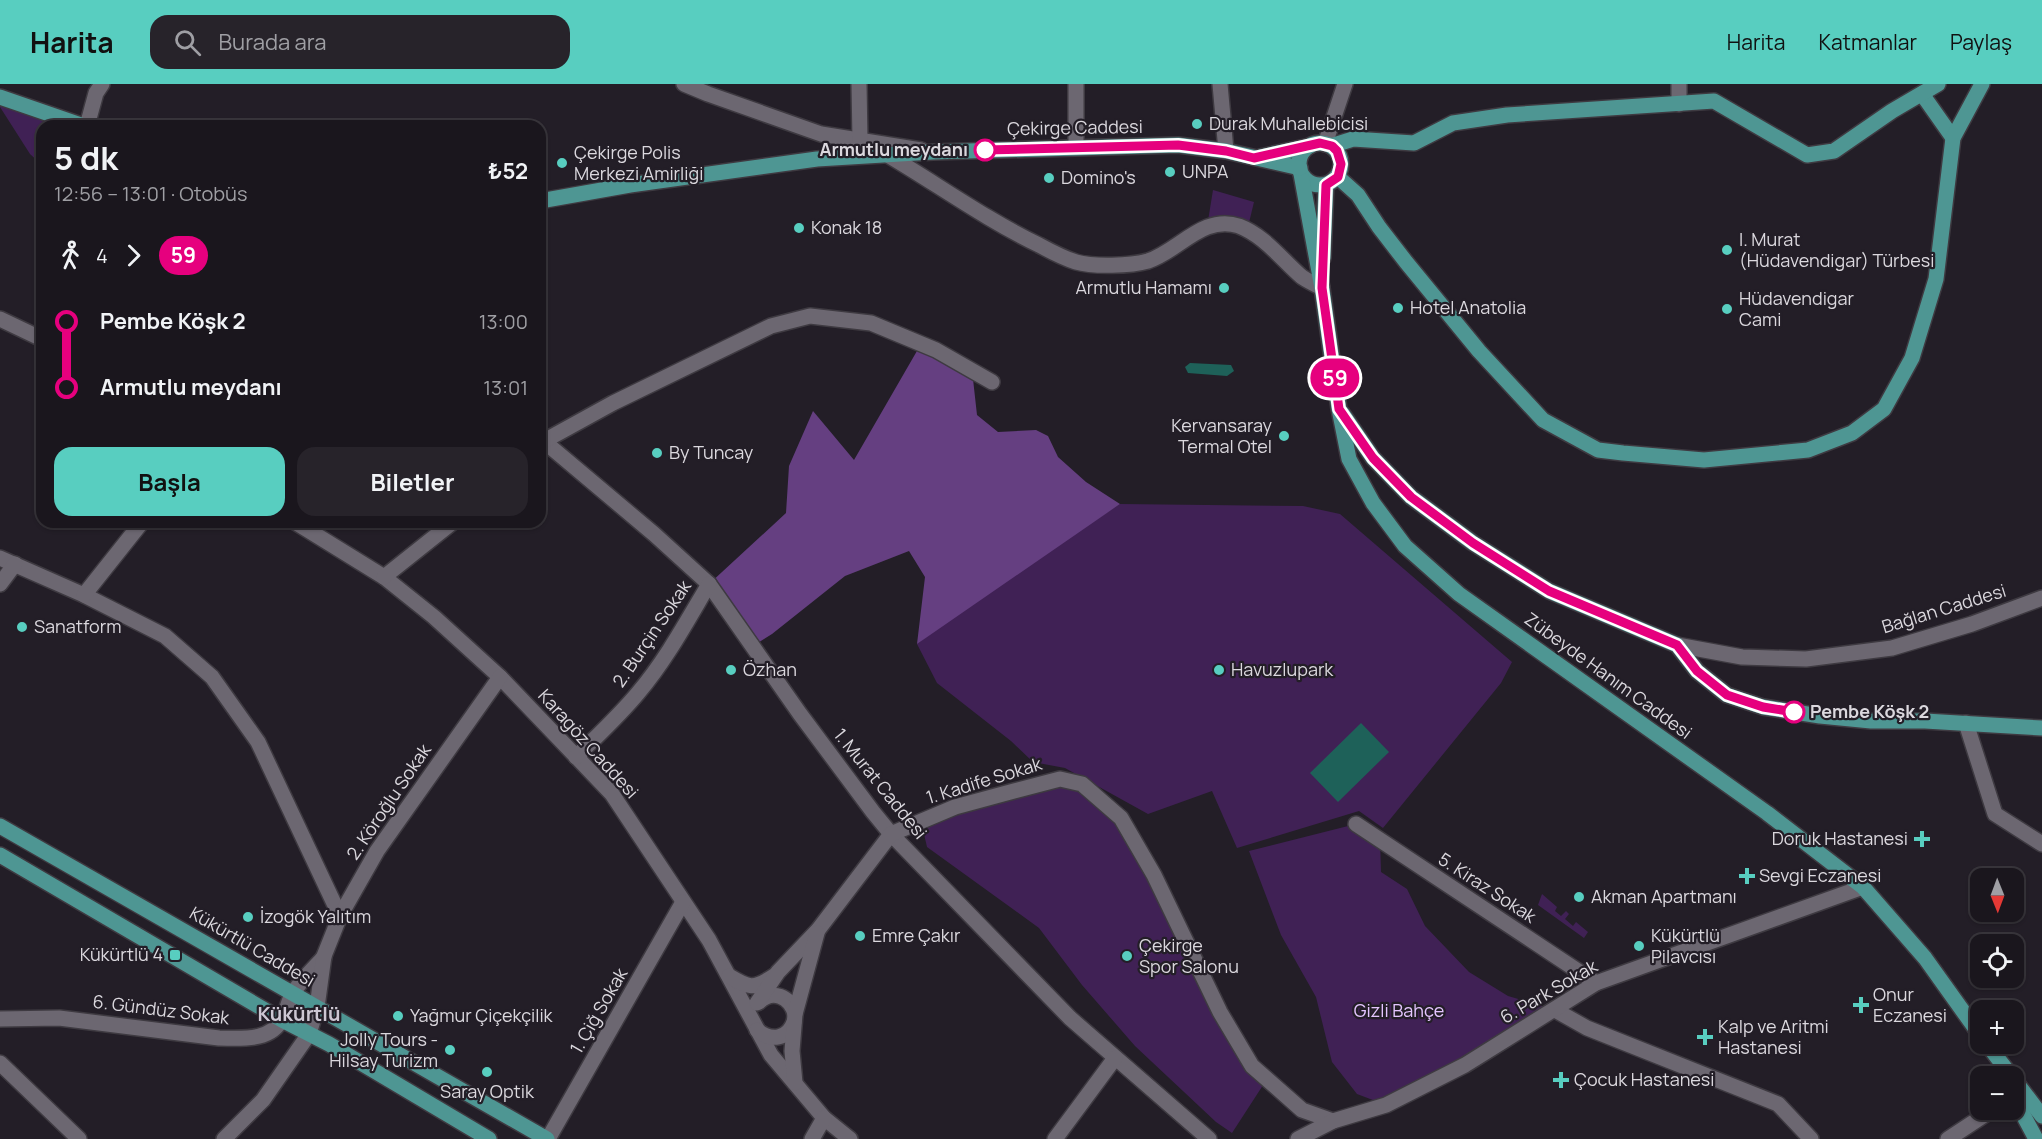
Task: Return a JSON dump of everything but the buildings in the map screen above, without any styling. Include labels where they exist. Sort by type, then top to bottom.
[{"type":"main road","name":"Çekirge Caddesi","points":[[1254,158],[1353,139],[1414,142],[1453,123],[1507,115],[1714,101],[1807,155],[1834,151],[1892,111],[1938,84]]},
{"type":"main road","points":[[1300,171],[1312,184],[1332,181],[1358,195],[1406,262],[1479,351],[1543,420],[1598,450],[1704,460],[1808,450],[1852,433],[1884,409],[1912,358],[1936,279],[1953,138],[1982,84]]},
{"type":"main road","points":[[1922,94],[1953,138]]},
{"type":"main road","points":[[0,97],[68,120]]},
{"type":"main road","name":"Çekirge Caddesi","points":[[546,200],[630,185],[817,159],[933,152],[1178,145],[1226,151],[1300,171]]},
{"type":"main road","points":[[1322,145],[1337,151],[1341,164],[1332,181],[1322,288],[1300,171],[1301,156],[1322,145]]},
{"type":"main road","name":"Zübeyde Hanım Caddesi","points":[[1322,288],[1339,409],[1349,459],[1373,503],[1405,546],[1459,594],[1767,813],[1863,887],[1926,958],[1970,1021]]},
{"type":"main road","points":[[1339,409],[1373,458],[1411,497],[1473,543],[1549,591],[1677,645],[1697,671],[1727,695],[1763,707],[1820,716],[1871,721],[1966,723],[2042,728]]},
{"type":"main road","name":"Kükürtlü Caddesi","points":[[0,826],[548,1139]]},
{"type":"main road","points":[[0,855],[489,1139]]},
{"type":"main road","name":"Zübeyde Hanım Caddesi","points":[[1995,1054],[2004,1066]]},
{"type":"main road","name":"Zübeyde Hanım Caddesi","points":[[2024,1092],[2042,1116]]},
{"type":"main road","points":[[2024,1117],[2036,1139]]},
{"type":"street","points":[[88,120],[96,93],[102,84]]},
{"type":"street","points":[[684,84],[821,134],[933,152]]},
{"type":"street","points":[[860,84],[860,140]]},
{"type":"street","points":[[1076,84],[1076,147]]},
{"type":"street","points":[[1220,84],[1226,151]]},
{"type":"street","points":[[1679,84],[1679,104]]},
{"type":"street","points":[[1322,145],[1341,85]]},
{"type":"street","points":[[886,154],[1004,228],[1076,262],[1107,266],[1148,261],[1199,230],[1217,224],[1237,225],[1258,236],[1304,278],[1322,288]]},
{"type":"street","points":[[546,438],[771,326],[810,316],[871,323],[936,350],[992,382]]},
{"type":"street","points":[[0,319],[36,336]]},
{"type":"street","name":"1. Murat Caddesi","points":[[546,443],[709,584],[800,714],[867,806],[891,834],[1070,1018],[1209,1139]]},
{"type":"street","points":[[84,595],[137,528]]},
{"type":"street","name":"Karagöz Caddesi","points":[[305,528],[384,577],[434,617],[500,677],[612,794],[709,940],[771,1055],[824,1118],[850,1139]]},
{"type":"street","points":[[384,577],[445,528]]},
{"type":"street","points":[[0,558],[84,595],[165,636],[212,677],[258,742],[340,916]]},
{"type":"street","points":[[0,584],[15,564]]},
{"type":"street","name":"2. Burçin Sokak","points":[[576,757],[614,721],[639,691],[670,650],[709,584]]},
{"type":"street","name":"Bağlan Caddesi","points":[[1677,645],[1742,657],[1817,657],[1892,648],[1972,624],[2042,598]]},
{"type":"street","name":"2. Köroğlu Sokak","points":[[224,1139],[263,1100],[309,1034],[317,1008],[324,956],[340,916],[377,851],[500,677]]},
{"type":"street","points":[[1966,723],[1995,814],[2042,844]]},
{"type":"street","name":"1. Kadife Sokak","points":[[891,834],[955,807],[1014,790],[1060,779],[1082,784],[1121,818],[1154,875],[1221,1012],[1252,1066],[1302,1110],[1333,1121]]},
{"type":"street","name":"5. Kiraz Sokak","points":[[1356,824],[1596,983]]},
{"type":"street","points":[[728,975],[745,986],[754,987],[761,985],[778,972],[818,930],[891,834]]},
{"type":"street","name":"6. Park Sokak","points":[[1298,1139],[1333,1121],[1386,1105],[1465,1065],[1596,983],[1863,887]]},
{"type":"street","name":"1. Çiğ Sokak","points":[[548,1139],[683,902]]},
{"type":"street","points":[[795,1083],[792,1051],[795,1018],[818,930]]},
{"type":"street","name":"2. Köroğlu Sokak","points":[[293,993],[324,956]]},
{"type":"street","points":[[757,1003],[776,995],[789,1001],[795,1018],[788,1033],[775,1038],[768,1037],[755,1026],[754,1009],[757,1003],[778,972]]},
{"type":"street","points":[[282,1020],[293,993]]},
{"type":"street","points":[[1555,1010],[1587,1028],[1778,1104],[1811,1139]]},
{"type":"street","name":"6. Gündüz Sokak","points":[[0,1019],[59,1018],[243,1039],[262,1036],[275,1029],[282,1020]]},
{"type":"street","points":[[1055,1139],[1115,1058]]},
{"type":"street","points":[[0,1063],[80,1139]]},
{"type":"street","points":[[812,1139],[824,1118]]},
{"type":"street","points":[[1948,1139],[1977,1120]]},
{"type":"green space","points":[[0,97],[67,120],[36,120],[36,160],[30,154],[0,107]]},
{"type":"green space","points":[[1213,190],[1254,202],[1247,231],[1207,227]]},
{"type":"green space","name":"Havuzlupark","points":[[1120,504],[1303,506],[1340,514],[1512,662],[1501,683],[1383,828],[1359,811],[1237,848],[1212,791],[1148,814],[1065,768],[1033,762],[1011,741],[937,683],[917,644],[974,600]]},
{"type":"green space","name":"Çekirge Spor Salonu","points":[[1082,784],[1121,818],[1221,1012],[1267,1079],[1232,1133],[1216,1122],[1135,1046],[1082,985],[1039,928],[927,847],[921,821],[1014,791]]},
{"type":"green space","name":"Gizli Bahçe","points":[[1356,824],[1380,840],[1381,872],[1407,889],[1425,926],[1469,972],[1508,996],[1555,1010],[1386,1105],[1357,1094],[1332,1062],[1316,997],[1281,935],[1249,851]]},
{"type":"green space","points":[[1542,894],[1557,907],[1555,911],[1561,916],[1566,911],[1569,914],[1565,919],[1573,926],[1576,922],[1588,932],[1584,938],[1538,905]]},
{"type":"shaded area","points":[[921,344],[972,370],[977,415],[998,432],[1036,430],[1048,436],[1058,457],[1086,482],[1120,504],[917,644],[925,577],[909,551],[845,576],[772,634],[753,646],[709,584],[786,513],[789,466],[813,411],[854,460]]},
{"type":"shaded area","points":[[1190,363],[1231,365],[1234,371],[1227,376],[1188,373],[1185,367]]},
{"type":"shaded area","points":[[1361,723],[1389,752],[1338,802],[1310,773]]},
{"type":"bus line","name":"59","points":[[985,150],[1178,145],[1226,151],[1254,158],[1320,143],[1332,146],[1340,157],[1341,171],[1333,182],[1326,185],[1322,288],[1339,409],[1373,458],[1411,497],[1473,543],[1549,591],[1677,645],[1697,671],[1727,695],[1763,707],[1794,712]]},
{"type":"place","name":"Durak Muhallebicisi","points":[[1197,124]]},
{"type":"place","name":"Armutlu meydanı","points":[[985,150]]},
{"type":"place","name":"Çekirge Polis Merkezi Amirliği","points":[[562,163]]},
{"type":"place","name":"UNPA","points":[[1170,172]]},
{"type":"place","name":"Domino's","points":[[1049,178]]},
{"type":"place","name":"Konak 18","points":[[799,228]]},
{"type":"place","name":"I. Murat (Hüdavendigar) Türbesi","points":[[1727,250]]},
{"type":"place","name":"Armutlu Hamamı","points":[[1224,288]]},
{"type":"place","name":"Hotel Anatolia","points":[[1398,308]]},
{"type":"place","name":"Hüdavendigar Cami","points":[[1727,309]]},
{"type":"place","name":"Kervansaray Termal Otel","points":[[1284,436]]},
{"type":"place","name":"By Tuncay","points":[[657,453]]},
{"type":"place","name":"Sanatform","points":[[22,627]]},
{"type":"place","name":"Özhan","points":[[731,670]]},
{"type":"place","name":"Havuzlupark","points":[[1219,670]]},
{"type":"place","name":"Pembe Köşk 2","points":[[1794,712]]},
{"type":"place","name":"Doruk Hastanesi","points":[[1922,839]]},
{"type":"place","name":"Sevgi Eczanesi","points":[[1747,876]]},
{"type":"place","name":"Akman Apartmanı","points":[[1579,897]]},
{"type":"place","name":"İzogök Yalıtım","points":[[248,917]]},
{"type":"place","name":"Emre Çakır","points":[[860,936]]},
{"type":"place","name":"Kükürtlü Pilavcısı","points":[[1639,946]]},
{"type":"place","name":"Kükürtlü 4","points":[[175,955]]},
{"type":"place","name":"Çekirge Spor Salonu","points":[[1127,956]]},
{"type":"place","name":"Onur Eczanesi","points":[[1861,1005]]},
{"type":"place","name":"Yağmur Çiçekçilik","points":[[398,1016]]},
{"type":"place","name":"Kalp ve Aritmi Hastanesi","points":[[1705,1037]]},
{"type":"place","name":"Jolly Tours - Hilsay Turizm","points":[[450,1050]]},
{"type":"place","name":"Saray Optik","points":[[487,1072]]},
{"type":"place","name":"Çocuk Hastanesi","points":[[1561,1080]]},
{"type":"district","name":"Kükürtlü","points":[[299,1014]]}]
